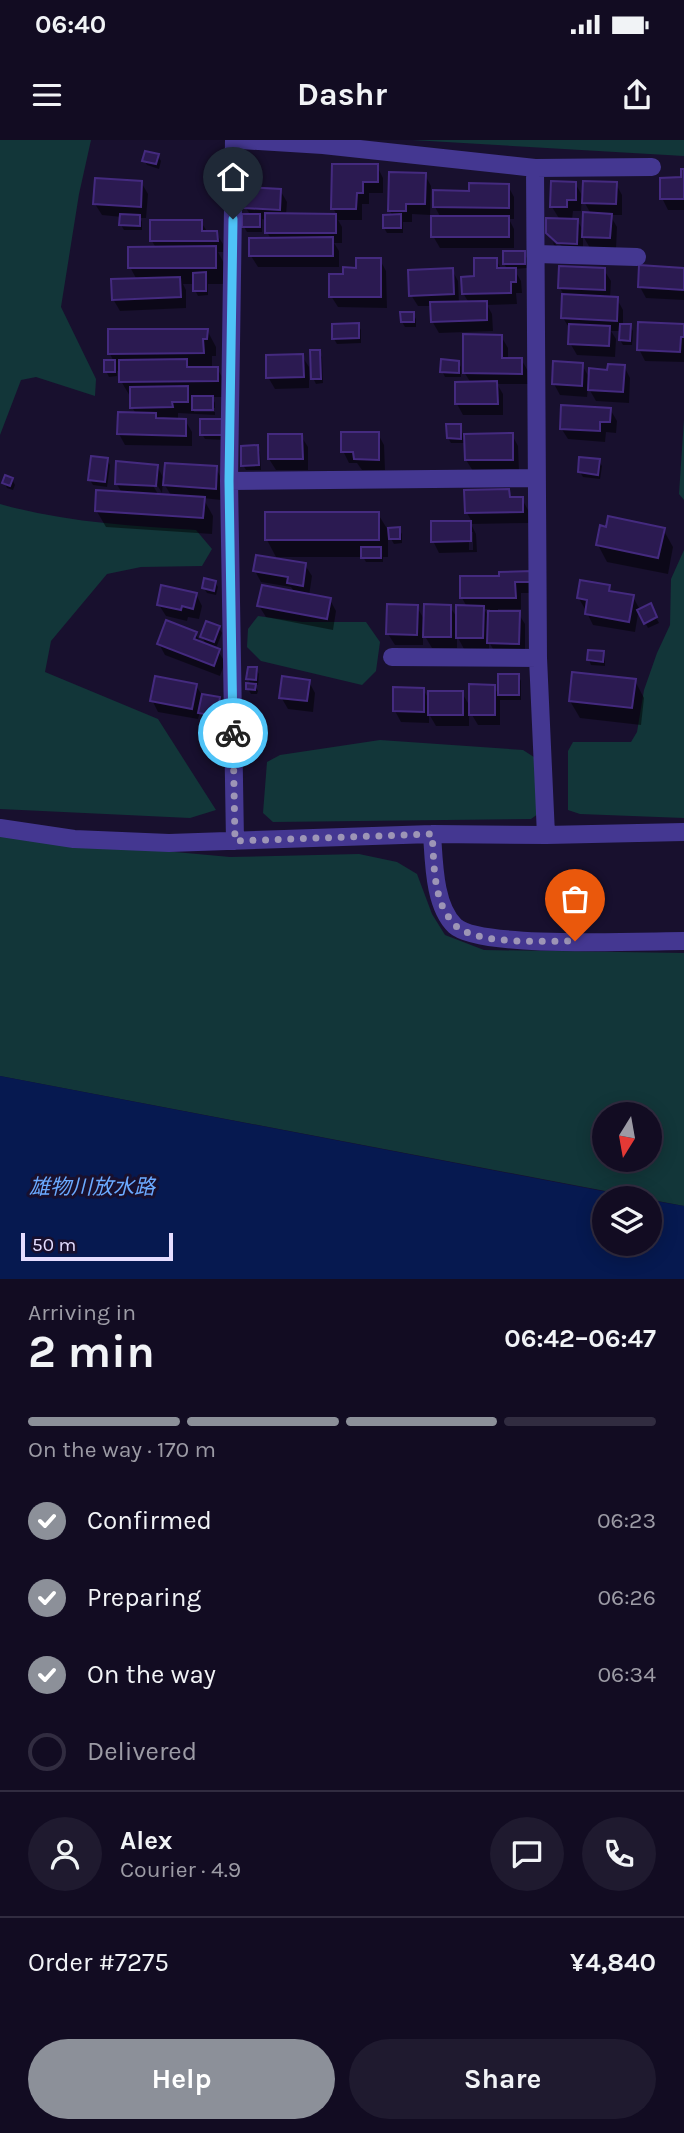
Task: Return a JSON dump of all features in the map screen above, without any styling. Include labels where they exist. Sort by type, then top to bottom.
[{"type":"street","points":[[234,140],[229,481],[235,841]]},
{"type":"street","points":[[240,140],[323,145],[535,168],[652,167]]},
{"type":"street","points":[[535,168],[538,658],[546,835]]},
{"type":"street","points":[[537,254],[637,257]]},
{"type":"street","points":[[229,481],[536,478]]},
{"type":"street","points":[[392,657],[538,658]]},
{"type":"street","points":[[0,828],[74,839],[169,843],[432,834],[684,832]]},
{"type":"street","points":[[432,834],[435,876],[442,905],[456,927],[481,937],[521,941],[684,941]]},
{"type":"green space","points":[[0,140],[91,140],[79,194],[61,307],[96,379],[95,396],[36,377],[21,380],[0,435]]},
{"type":"green space","points":[[412,140],[684,140],[684,156]]},
{"type":"green space","points":[[684,419],[684,500],[679,494]]},
{"type":"green space","points":[[0,504],[73,519],[196,530],[212,549],[202,566],[141,567],[107,574],[51,641],[45,672],[158,719],[216,810],[190,818],[0,809]]},
{"type":"green space","points":[[684,550],[684,818],[580,814],[568,810],[568,751],[573,742],[631,742],[637,732],[644,690],[670,625],[671,579]]},
{"type":"green space","points":[[258,616],[302,622],[366,622],[380,642],[376,671],[362,685],[261,661],[247,647],[248,629]]},
{"type":"green space","points":[[380,740],[523,750],[537,759],[542,811],[531,819],[273,822],[263,813],[267,762],[280,755]]},
{"type":"green space","points":[[0,836],[230,857],[359,854],[397,862],[417,874],[432,914],[445,935],[484,950],[684,953],[684,1206],[662,1202],[662,1186],[592,1186],[592,1189],[0,1076]]},
{"type":"water","name":"雄物川放水路","points":[[0,1076],[592,1189],[592,1256],[662,1256],[662,1202],[684,1206],[684,1279],[0,1279]]},
{"type":"building","points":[[145,151],[159,154],[156,164],[142,161]]},
{"type":"building","points":[[332,164],[378,164],[378,182],[363,182],[363,193],[357,193],[356,209],[331,209]]},
{"type":"building","points":[[681,169],[684,169],[684,199],[660,199],[660,178],[681,177]]},
{"type":"building","points":[[389,172],[426,173],[425,204],[406,204],[406,211],[388,211]]},
{"type":"building","points":[[95,178],[142,181],[141,207],[93,204]]},
{"type":"building","points":[[551,181],[576,182],[576,200],[567,200],[567,207],[550,207]]},
{"type":"building","points":[[583,181],[617,182],[616,204],[582,203]]},
{"type":"building","points":[[469,183],[509,184],[509,208],[433,207],[433,190],[469,191]]},
{"type":"building","points":[[245,187],[281,189],[280,210],[244,208]]},
{"type":"building","points":[[583,212],[612,214],[610,238],[582,237]]},
{"type":"building","points":[[265,213],[336,214],[336,233],[265,233]]},
{"type":"building","points":[[120,214],[140,215],[140,226],[119,225]]},
{"type":"building","points":[[242,214],[260,214],[260,227],[242,227]]},
{"type":"building","points":[[401,214],[401,228],[383,228],[383,215]]},
{"type":"building","points":[[431,216],[509,216],[509,237],[431,237]]},
{"type":"building","points":[[546,218],[578,219],[577,244],[557,243],[546,233]]},
{"type":"building","points":[[150,220],[202,220],[202,231],[217,231],[218,241],[150,241]]},
{"type":"building","points":[[333,237],[333,256],[249,256],[249,238]]},
{"type":"building","points":[[216,246],[216,268],[128,268],[128,247]]},
{"type":"building","points":[[503,251],[525,251],[525,264],[503,264]]},
{"type":"building","points":[[356,258],[381,258],[381,297],[329,297],[329,274],[343,274],[343,267],[356,268]]},
{"type":"building","points":[[474,258],[497,258],[497,268],[516,268],[516,282],[511,282],[511,293],[462,294],[461,277],[474,276]]},
{"type":"building","points":[[639,265],[684,268],[684,290],[638,287]]},
{"type":"building","points":[[559,266],[605,268],[605,290],[558,288]]},
{"type":"building","points":[[453,268],[454,294],[409,296],[408,270]]},
{"type":"building","points":[[206,272],[206,291],[193,291],[193,273]]},
{"type":"building","points":[[180,277],[181,297],[112,300],[111,279]]},
{"type":"building","points":[[562,294],[618,297],[617,321],[561,318]]},
{"type":"building","points":[[487,301],[487,320],[431,322],[430,302]]},
{"type":"building","points":[[400,312],[414,312],[414,322],[401,322]]},
{"type":"building","points":[[638,322],[684,324],[680,352],[637,350]]},
{"type":"building","points":[[359,323],[359,338],[332,339],[332,324]]},
{"type":"building","points":[[569,324],[610,326],[609,346],[568,344]]},
{"type":"building","points":[[620,324],[631,324],[630,341],[619,340]]},
{"type":"building","points":[[108,329],[208,329],[207,339],[203,339],[204,353],[108,354]]},
{"type":"building","points":[[463,334],[502,335],[502,358],[522,358],[522,374],[463,373]]},
{"type":"building","points":[[310,350],[320,350],[321,379],[311,379]]},
{"type":"building","points":[[303,354],[304,377],[266,378],[266,355]]},
{"type":"building","points":[[187,359],[187,367],[218,367],[218,381],[119,382],[119,360]]},
{"type":"building","points":[[441,359],[459,361],[459,373],[440,372]]},
{"type":"building","points":[[104,360],[115,360],[115,372],[104,372]]},
{"type":"building","points":[[553,361],[583,363],[582,386],[552,384]]},
{"type":"building","points":[[608,364],[625,365],[623,392],[588,390],[589,368],[607,370]]},
{"type":"building","points":[[497,381],[498,404],[455,404],[455,382]]},
{"type":"building","points":[[188,386],[188,402],[172,402],[173,407],[130,408],[130,387]]},
{"type":"building","points":[[192,396],[213,396],[213,410],[192,410]]},
{"type":"building","points":[[561,405],[611,408],[610,422],[600,422],[600,431],[560,429]]},
{"type":"building","points":[[118,412],[156,413],[156,418],[186,419],[186,436],[117,434]]},
{"type":"building","points":[[200,419],[223,419],[223,435],[200,435]]},
{"type":"building","points":[[446,424],[461,424],[461,439],[447,438]]},
{"type":"building","points":[[341,432],[379,432],[379,460],[354,459],[353,452],[341,452]]},
{"type":"building","points":[[513,433],[513,460],[465,460],[464,434]]},
{"type":"building","points":[[268,434],[302,434],[303,459],[268,459]]},
{"type":"building","points":[[258,445],[259,465],[241,466],[241,446]]},
{"type":"building","points":[[91,456],[108,458],[105,482],[88,480]]},
{"type":"building","points":[[579,457],[600,459],[598,475],[578,472]]},
{"type":"building","points":[[116,461],[158,465],[156,486],[115,484]]},
{"type":"building","points":[[165,463],[217,466],[216,489],[163,485]]},
{"type":"building","points":[[5,475],[13,478],[10,486],[2,483]]},
{"type":"building","points":[[509,489],[510,497],[523,497],[523,512],[465,513],[464,490]]},
{"type":"building","points":[[96,490],[205,497],[203,518],[95,511]]},
{"type":"building","points":[[265,512],[379,512],[379,540],[265,540]]},
{"type":"building","points":[[608,516],[665,528],[658,558],[596,545],[600,525],[606,527]]},
{"type":"building","points":[[431,521],[471,521],[471,541],[431,542]]},
{"type":"building","points":[[400,527],[400,539],[389,539],[388,528]]},
{"type":"building","points":[[361,547],[381,547],[381,558],[361,558]]},
{"type":"building","points":[[256,555],[306,563],[303,586],[287,583],[288,577],[253,571]]},
{"type":"building","points":[[532,571],[532,582],[515,582],[516,598],[460,598],[460,576],[499,576],[499,572]]},
{"type":"building","points":[[204,578],[216,581],[214,591],[202,588]]},
{"type":"building","points":[[580,580],[610,585],[609,591],[634,595],[629,622],[585,614],[587,600],[577,598]]},
{"type":"building","points":[[161,585],[197,593],[193,609],[182,606],[181,610],[157,605]]},
{"type":"building","points":[[262,585],[331,598],[327,619],[257,606]]},
{"type":"building","points":[[651,603],[657,617],[644,624],[637,610]]},
{"type":"building","points":[[387,604],[418,605],[417,635],[386,634]]},
{"type":"building","points":[[424,604],[451,605],[451,637],[423,637]]},
{"type":"building","points":[[456,605],[484,606],[483,638],[456,638]]},
{"type":"building","points":[[488,611],[520,611],[519,644],[487,643]]},
{"type":"building","points":[[166,620],[197,632],[194,639],[220,649],[214,666],[157,644]]},
{"type":"building","points":[[206,621],[220,626],[214,642],[200,637]]},
{"type":"building","points":[[588,650],[604,651],[603,662],[587,660]]},
{"type":"building","points":[[248,667],[257,667],[256,680],[246,679]]},
{"type":"building","points":[[572,672],[636,679],[632,708],[569,701]]},
{"type":"building","points":[[498,674],[519,674],[519,695],[498,695]]},
{"type":"building","points":[[155,676],[197,684],[192,709],[150,701]]},
{"type":"building","points":[[282,676],[310,680],[307,701],[279,698]]},
{"type":"building","points":[[246,683],[256,684],[255,690],[246,689]]},
{"type":"building","points":[[469,684],[495,685],[495,715],[469,715]]},
{"type":"building","points":[[393,687],[424,688],[424,712],[393,711]]},
{"type":"building","points":[[428,691],[463,691],[463,715],[428,715]]},
{"type":"building","points":[[202,694],[220,697],[217,716],[198,713]]},
{"type":"way so far","points":[[233,733],[235,841],[432,834],[435,876],[442,905],[456,927],[481,937],[521,941],[575,941]]},
{"type":"route","points":[[233,219],[229,481],[233,733]]}]
